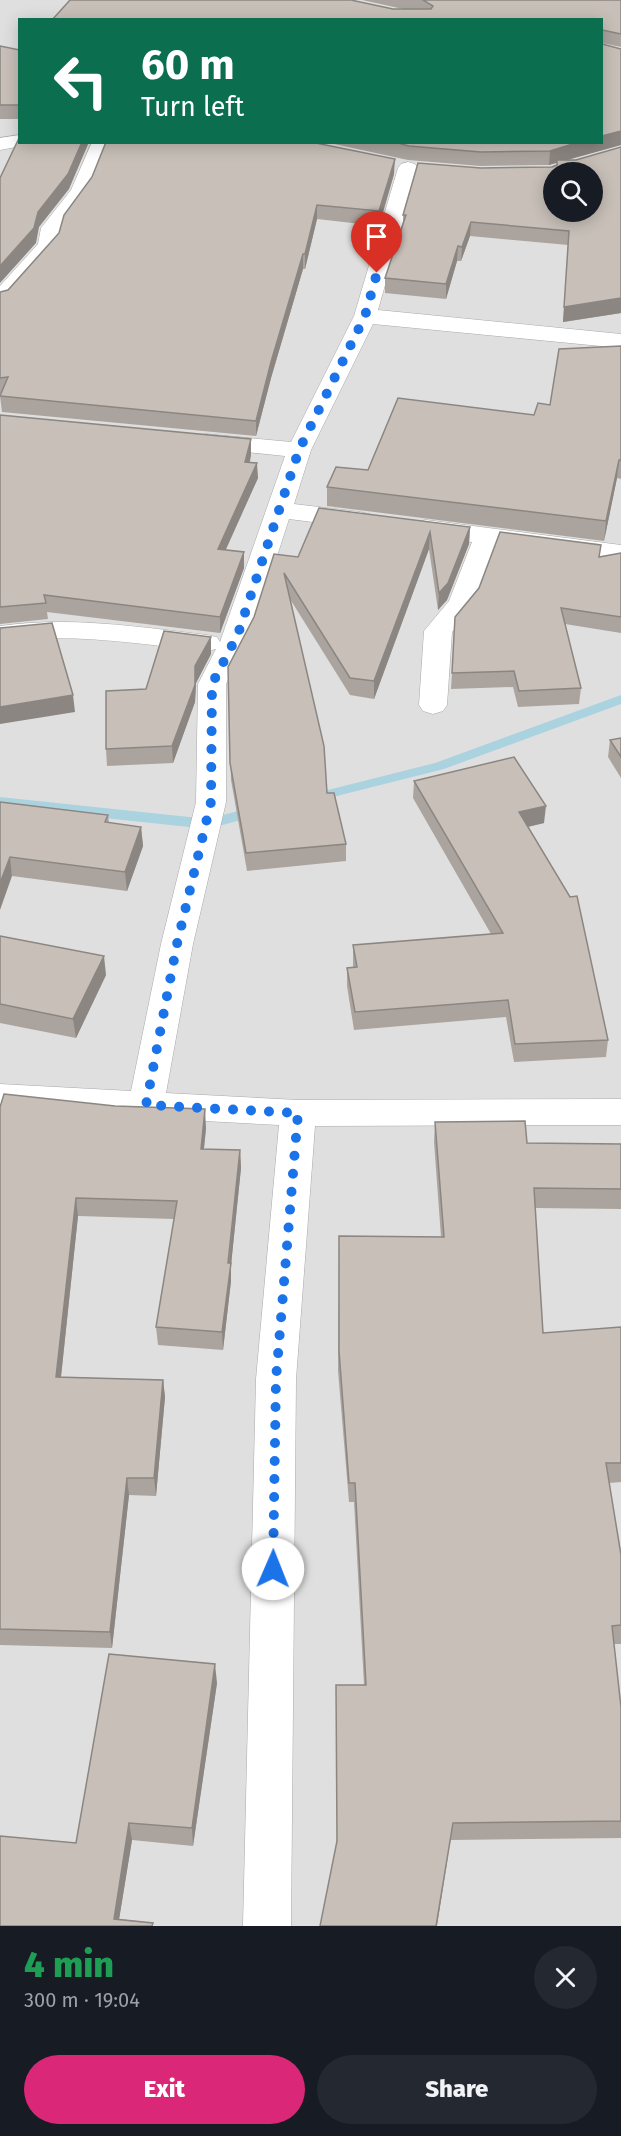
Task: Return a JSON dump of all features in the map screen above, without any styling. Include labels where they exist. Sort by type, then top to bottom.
[{"type":"street","points":[[0,144],[18,141]]},
{"type":"street","points":[[0,299],[48,246],[52,228],[81,191],[101,144]]},
{"type":"street","points":[[385,163],[432,170]]},
{"type":"street","points":[[146,1105],[177,944],[211,802],[212,684],[238,634],[299,450],[365,316],[408,168]]},
{"type":"street","points":[[365,316],[621,341]]},
{"type":"street","points":[[184,439],[299,450]]},
{"type":"street","points":[[278,510],[621,553]]},
{"type":"street","points":[[433,705],[438,631],[462,603],[487,536]]},
{"type":"street","points":[[0,634],[21,630],[75,630],[232,645]]},
{"type":"street","points":[[0,1097],[298,1113],[621,1112]]},
{"type":"street","points":[[267,1926],[276,1379],[298,1113]]},
{"type":"shaded area","points":[[0,0],[621,0],[621,1926],[0,1926]]},
{"type":"building","points":[[70,0],[351,0],[393,9],[431,9],[433,6],[423,0],[621,0],[621,34],[603,30],[603,18],[54,18]]},
{"type":"building","points":[[603,44],[621,49],[621,131],[603,136]]},
{"type":"building","points":[[0,46],[18,50],[18,105],[0,105]]},
{"type":"building","points":[[18,140],[18,144],[81,144],[68,174],[38,212],[34,228],[0,266],[0,178]]},
{"type":"building","points":[[105,144],[321,144],[395,159],[379,211],[317,205],[256,421],[0,396],[8,377],[0,378],[0,292],[8,290],[59,233],[64,215],[92,177]]},
{"type":"building","points":[[402,144],[573,144],[550,151],[481,152]]},
{"type":"building","points":[[621,147],[621,298],[564,307],[569,231],[471,222],[462,247],[458,246],[446,284],[385,278],[406,215],[403,215],[418,163],[481,168],[543,167],[543,222],[603,222],[603,162],[557,162],[557,160],[576,160]]},
{"type":"building","points":[[621,346],[621,460],[619,460],[606,521],[327,487],[336,467],[368,470],[398,398],[534,415],[538,403],[550,405],[559,349]]},
{"type":"building","points":[[0,415],[251,439],[245,462],[257,463],[218,549],[244,552],[220,617],[44,595],[46,603],[0,607]]},
{"type":"building","points":[[319,508],[470,527],[448,583],[439,593],[430,532],[374,681],[350,678],[284,573],[324,746],[327,793],[334,793],[346,844],[246,853],[230,763],[228,667],[254,617],[274,554],[298,557]]},
{"type":"building","points":[[500,532],[601,545],[599,557],[621,553],[621,617],[561,608],[581,688],[519,691],[514,671],[452,673],[455,617],[479,588]]},
{"type":"building","points":[[52,623],[73,695],[0,707],[0,628]]},
{"type":"building","points":[[164,631],[211,637],[195,666],[195,685],[172,746],[106,749],[106,691],[146,689]]},
{"type":"building","points":[[621,738],[621,757],[610,740]]},
{"type":"building","points":[[514,757],[546,806],[519,812],[570,897],[577,896],[608,1040],[515,1044],[508,1000],[355,1012],[347,968],[357,967],[353,945],[503,933],[414,781]]},
{"type":"building","points":[[0,802],[108,815],[105,822],[141,827],[125,872],[10,857],[0,883]]},
{"type":"building","points":[[0,936],[104,956],[73,1019],[0,1004]]},
{"type":"building","points":[[4,1094],[115,1106],[205,1109],[201,1149],[240,1150],[228,1263],[231,1263],[222,1332],[156,1327],[177,1201],[76,1198],[56,1377],[163,1380],[154,1478],[127,1478],[110,1632],[0,1629],[0,1107]]},
{"type":"building","points":[[525,1121],[527,1143],[621,1144],[621,1189],[534,1188],[543,1333],[621,1327],[621,1463],[606,1463],[621,1555],[621,1625],[612,1626],[621,1707],[621,1821],[453,1823],[436,1926],[320,1926],[337,1841],[336,1685],[366,1685],[355,1483],[349,1483],[339,1351],[339,1236],[444,1237],[435,1122]]},
{"type":"building","points":[[109,1654],[215,1664],[192,1828],[129,1823],[114,1919],[153,1923],[152,1926],[0,1926],[0,1836],[76,1843]]},
{"type":"waterway","points":[[313,798],[439,766],[621,699]]},
{"type":"waterway","points":[[0,802],[208,824],[257,811]]},
{"type":"route","points":[[273,1569],[276,1379],[298,1113],[146,1105],[177,944],[211,802],[212,684],[238,634],[299,450],[365,316],[377,273]]}]
